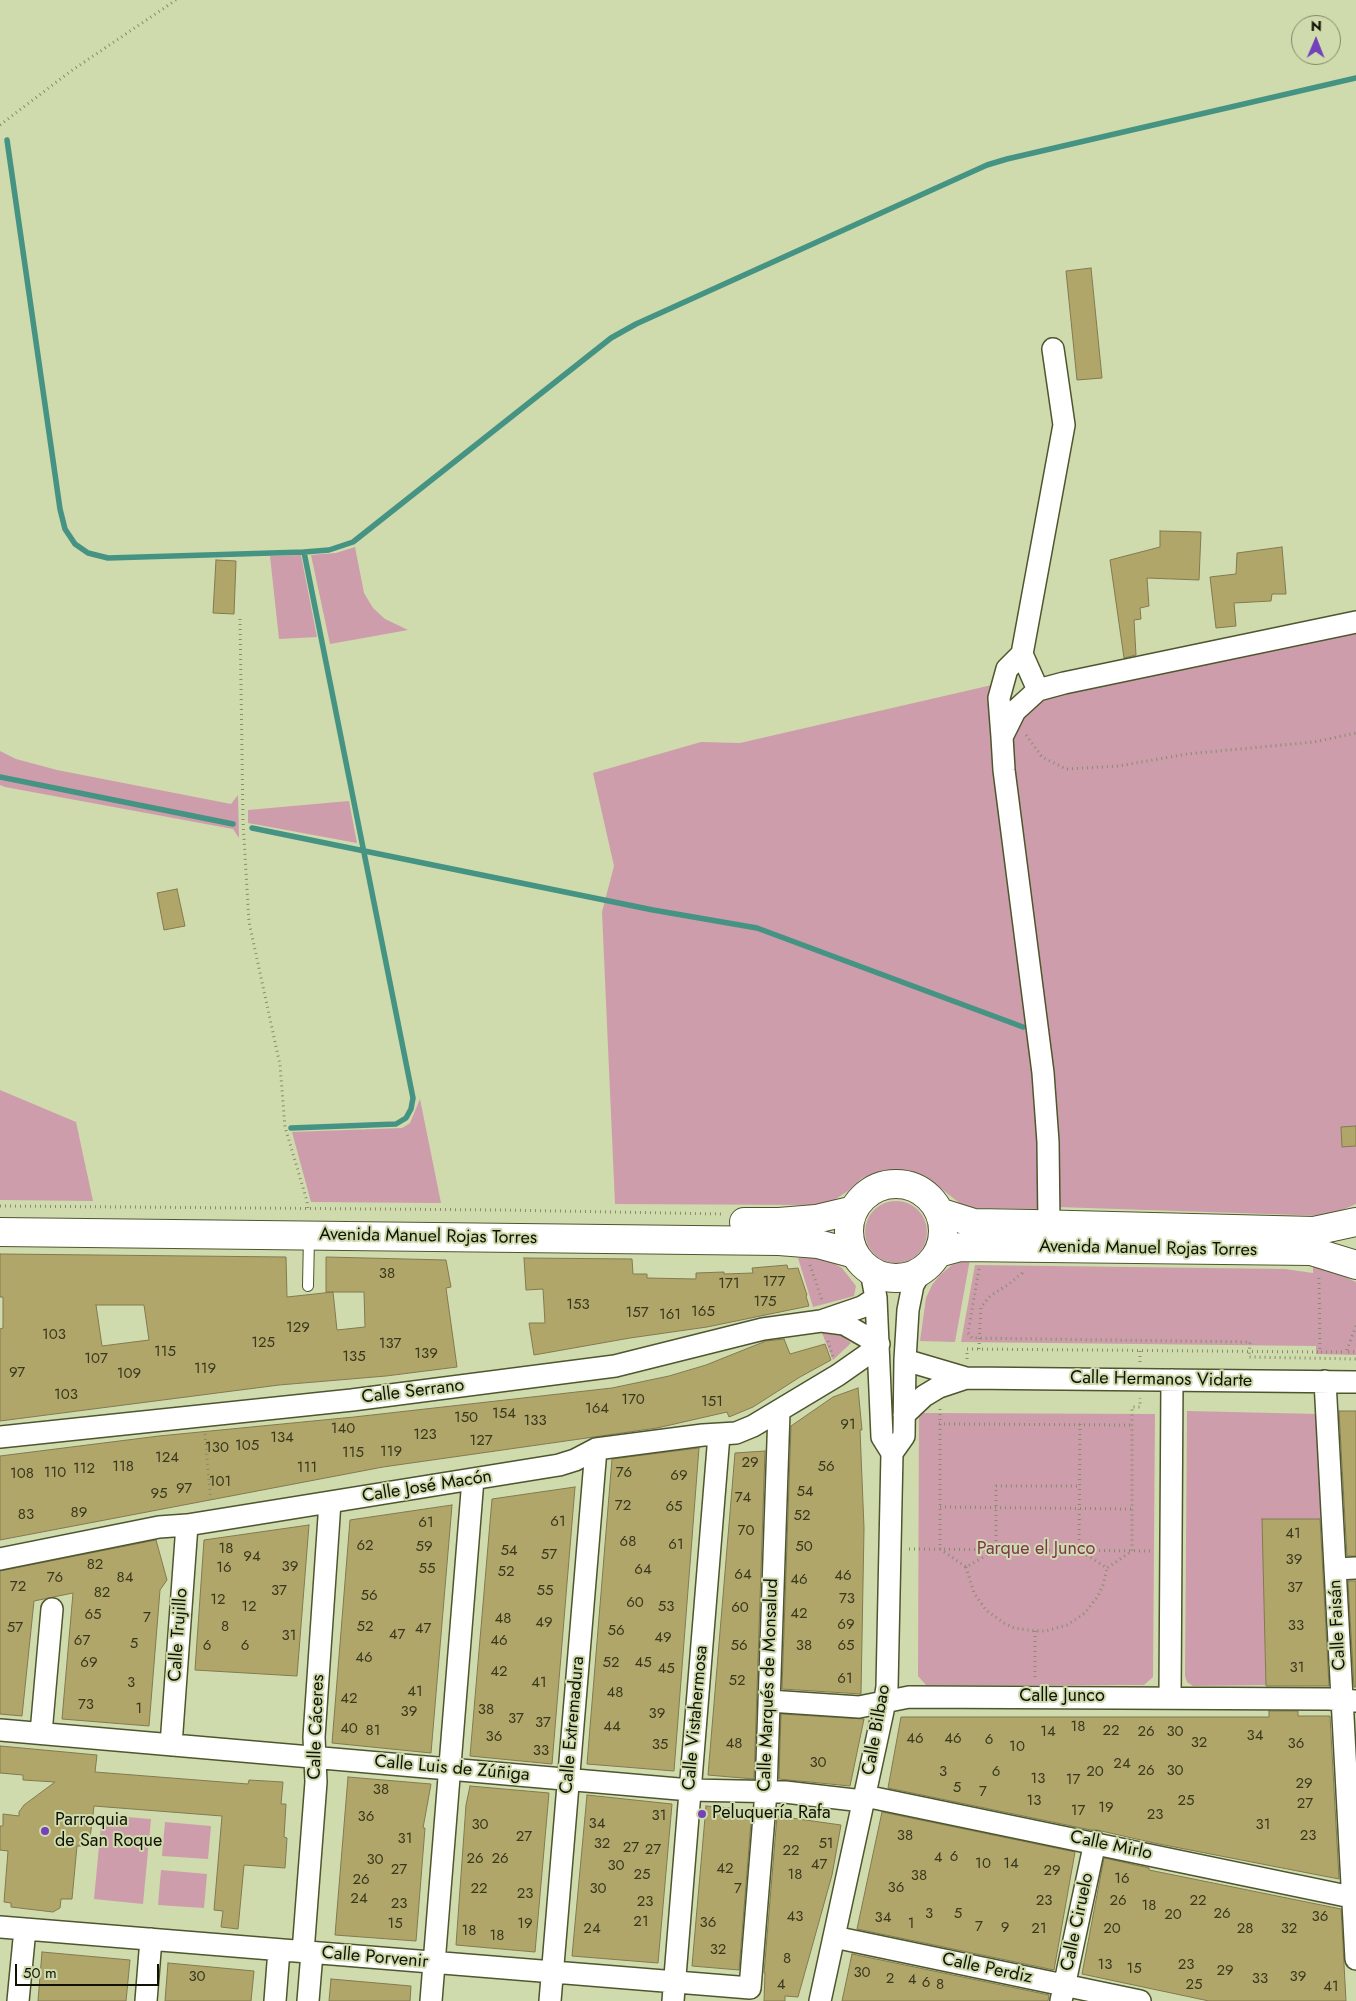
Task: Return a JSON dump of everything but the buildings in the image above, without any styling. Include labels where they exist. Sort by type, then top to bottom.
[{"type":"main road","points":[[889,1185],[904,1185],[919,1190],[939,1212],[942,1240],[929,1262],[909,1276],[883,1277],[863,1263],[849,1240],[849,1224],[854,1210],[862,1198],[875,1189],[889,1185]]},
{"type":"main road","name":"Avenida Manuel Rojas Torres","points":[[0,1232],[309,1226],[779,1222],[816,1219],[854,1210]]},
{"type":"main road","name":"Avenida Manuel Rojas Torres","points":[[939,1212],[974,1223],[1314,1231],[1356,1222]]},
{"type":"main road","name":"Avenida Manuel Rojas Torres","points":[[0,1213],[309,1226],[779,1241],[818,1244],[863,1263]]},
{"type":"main road","name":"Avenida Manuel Rojas Torres","points":[[929,1262],[960,1247],[1311,1250],[1356,1265]]},
{"type":"street","points":[[1038,690],[1022,654],[1064,425],[1053,349]]},
{"type":"street","points":[[1002,737],[1015,711],[1038,690],[1064,682],[1356,622]]},
{"type":"street","points":[[1022,654],[1007,669],[999,698],[1004,770],[1044,1073],[1048,1142],[1049,1224]]},
{"type":"street","name":"Calle Bilbao","points":[[820,2001],[885,1701],[887,1687],[888,1548],[892,1454],[904,1436],[908,1310],[913,1285],[929,1262]]},
{"type":"street","name":"Calle Bilbao","points":[[863,1263],[876,1298],[882,1437],[892,1454]]},
{"type":"street","name":"Calle Serrano","points":[[0,1437],[352,1400],[615,1366],[763,1330],[821,1321],[862,1307],[876,1298]]},
{"type":"street","name":"Calle Serrano","points":[[821,1321],[844,1324],[879,1344]]},
{"type":"street","name":"Calle José Macón","points":[[0,1559],[159,1527],[187,1525],[559,1465],[575,1460],[596,1449],[702,1435],[736,1434],[779,1412],[838,1375],[879,1344]]},
{"type":"street","name":"Calle José Macón","points":[[838,1375],[858,1370],[880,1376],[905,1368]]},
{"type":"street","name":"Calle Hermanos Vidarte","points":[[905,1368],[966,1378],[1356,1382]]},
{"type":"street","name":"Calle Hermanos Vidarte","points":[[904,1415],[924,1396],[939,1387],[966,1378]]},
{"type":"street","points":[[1170,1698],[1172,1380]]},
{"type":"street","name":"Calle Faisán","points":[[1325,1382],[1335,1568],[1349,1700],[1356,1959]]},
{"type":"street","name":"Calle Marqués de Monsalud","points":[[750,1988],[766,1792],[779,1412]]},
{"type":"street","name":"Calle Vistahermosa","points":[[674,1992],[719,1435]]},
{"type":"street","name":"Calle Extremadura","points":[[550,2001],[596,1449]]},
{"type":"street","points":[[431,2001],[473,1479]]},
{"type":"street","name":"Calle Cáceres","points":[[308,2001],[308,1952],[316,1782],[314,1737],[330,1502]]},
{"type":"street","name":"Calle Trujillo","points":[[171,1745],[187,1525]]},
{"type":"street","points":[[1335,1568],[1356,1568]]},
{"type":"street","points":[[42,1733],[52,1609]]},
{"type":"street","name":"Calle Junco","points":[[769,1701],[859,1707],[910,1697],[1349,1700]]},
{"type":"street","name":"Calle Luis de Zúñiga","points":[[0,1730],[690,1790],[785,1792],[864,1798]]},
{"type":"street","name":"Calle Mirlo","points":[[864,1798],[1094,1842],[1354,1898]]},
{"type":"street","name":"Calle Ciruelo","points":[[1063,1993],[1094,1842]]},
{"type":"street","name":"Calle Porvenir","points":[[0,1927],[552,1972],[674,1992],[750,1988]]},
{"type":"street","points":[[18,2001],[25,1929]]},
{"type":"street","name":"Calle Perdiz","points":[[834,1937],[1063,1993],[1140,2001]]},
{"type":"street","points":[[146,2001],[152,1939]]},
{"type":"street","points":[[275,2001],[279,1950]]},
{"type":"lane","points":[[308,1286],[309,1226]]},
{"type":"path","points":[[0,125],[72,72],[176,0]]},
{"type":"path","points":[[240,619],[243,822],[249,922],[280,1065],[285,1126],[307,1201],[309,1226]]},
{"type":"path","points":[[1015,711],[1027,736],[1042,757],[1066,769],[1119,766],[1187,754],[1314,742],[1356,733]]},
{"type":"path","points":[[979,1349],[981,1307],[990,1296],[1022,1273],[1022,1261]]},
{"type":"path","points":[[1318,1269],[1320,1352]]},
{"type":"path","points":[[1346,1352],[1356,1326]]},
{"type":"path","points":[[966,1378],[968,1349],[1356,1352]]},
{"type":"path","points":[[940,1401],[940,1549]]},
{"type":"path","points":[[1132,1407],[1132,1551]]},
{"type":"path","points":[[204,1416],[212,1521]]},
{"type":"path","points":[[940,1424],[1132,1425]]},
{"type":"path","points":[[1079,1550],[1080,1424]]},
{"type":"path","points":[[996,1550],[996,1486],[1079,1486]]},
{"type":"path","points":[[940,1507],[1132,1509]]},
{"type":"path","points":[[888,1548],[1170,1551]]},
{"type":"path","points":[[940,1549],[966,1567],[974,1593],[986,1610],[1004,1624],[1014,1628],[1035,1631],[1046,1631],[1067,1625],[1085,1613],[1104,1585],[1107,1568],[1132,1551]]},
{"type":"path","points":[[966,1567],[996,1550]]},
{"type":"path","points":[[1079,1550],[1107,1568]]},
{"type":"path","points":[[1035,1631],[1035,1697]]},
{"type":"green space","points":[[355,547],[364,593],[373,608],[385,619],[408,630],[330,644],[311,555],[336,553]]},
{"type":"green space","points":[[301,555],[317,637],[279,639],[270,556]]},
{"type":"green space","points":[[1356,631],[1356,1204],[1328,1216],[1058,1207],[1054,1073],[1011,752],[1013,731],[1024,713],[1039,700],[1059,692]]},
{"type":"green space","points":[[992,685],[1032,1039],[1041,1209],[966,1208],[925,1176],[904,1170],[882,1172],[862,1178],[848,1191],[834,1200],[815,1205],[615,1204],[602,912],[614,866],[593,773],[701,742],[740,743]]},
{"type":"green space","points":[[0,751],[16,759],[57,770],[231,804],[238,795],[239,838],[233,829],[5,787],[0,785]]},
{"type":"green space","points":[[349,801],[357,843],[248,823],[248,810]]},
{"type":"green space","points":[[0,1090],[76,1122],[93,1201],[0,1200]]},
{"type":"green space","points":[[420,1099],[441,1203],[311,1202],[292,1132],[402,1128],[410,1123]]},
{"type":"green space","points":[[890,1201],[902,1201],[918,1210],[925,1220],[927,1232],[925,1244],[918,1254],[902,1263],[890,1263],[879,1258],[870,1249],[865,1238],[865,1226],[870,1215],[879,1206]]},
{"type":"green space","points":[[798,1258],[818,1258],[830,1261],[842,1268],[856,1286],[854,1296],[813,1307]]},
{"type":"green space","points":[[970,1259],[955,1342],[920,1341],[926,1298],[932,1285],[952,1265]]},
{"type":"green space","points":[[1313,1263],[1356,1282],[1356,1355],[1316,1354],[1316,1346],[961,1342],[975,1265],[1285,1269],[1313,1273]]},
{"type":"green space","points":[[822,1333],[840,1335],[851,1343],[833,1360]]},
{"type":"green space","points":[[1187,1411],[1318,1414],[1322,1519],[1263,1519],[1266,1685],[1193,1686],[1187,1682],[1185,1676]]},
{"type":"green space","name":"Parque el Junco","points":[[919,1413],[1155,1414],[1153,1677],[1144,1685],[926,1685],[918,1676]]},
{"type":"green space","points":[[102,1815],[151,1819],[143,1904],[94,1899]]},
{"type":"green space","points":[[165,1822],[211,1826],[208,1859],[162,1856]]},
{"type":"green space","points":[[161,1870],[207,1874],[204,1908],[158,1905]]},
{"type":"waterway","points":[[7,140],[60,509],[65,529],[75,544],[88,553],[108,558],[304,552],[329,550],[353,542],[611,338],[636,324],[987,165],[1356,78]]},
{"type":"waterway","points":[[291,1128],[396,1124],[406,1118],[411,1109],[413,1098],[304,552]]},
{"type":"waterway","points":[[0,777],[233,824]]},
{"type":"waterway","points":[[252,828],[653,910],[757,928],[1023,1027]]},
{"type":"place","name":"Peluquería Rafa","points":[[702,1814]]},
{"type":"place","name":"Parroquia de San Roque","points":[[45,1831]]}]
